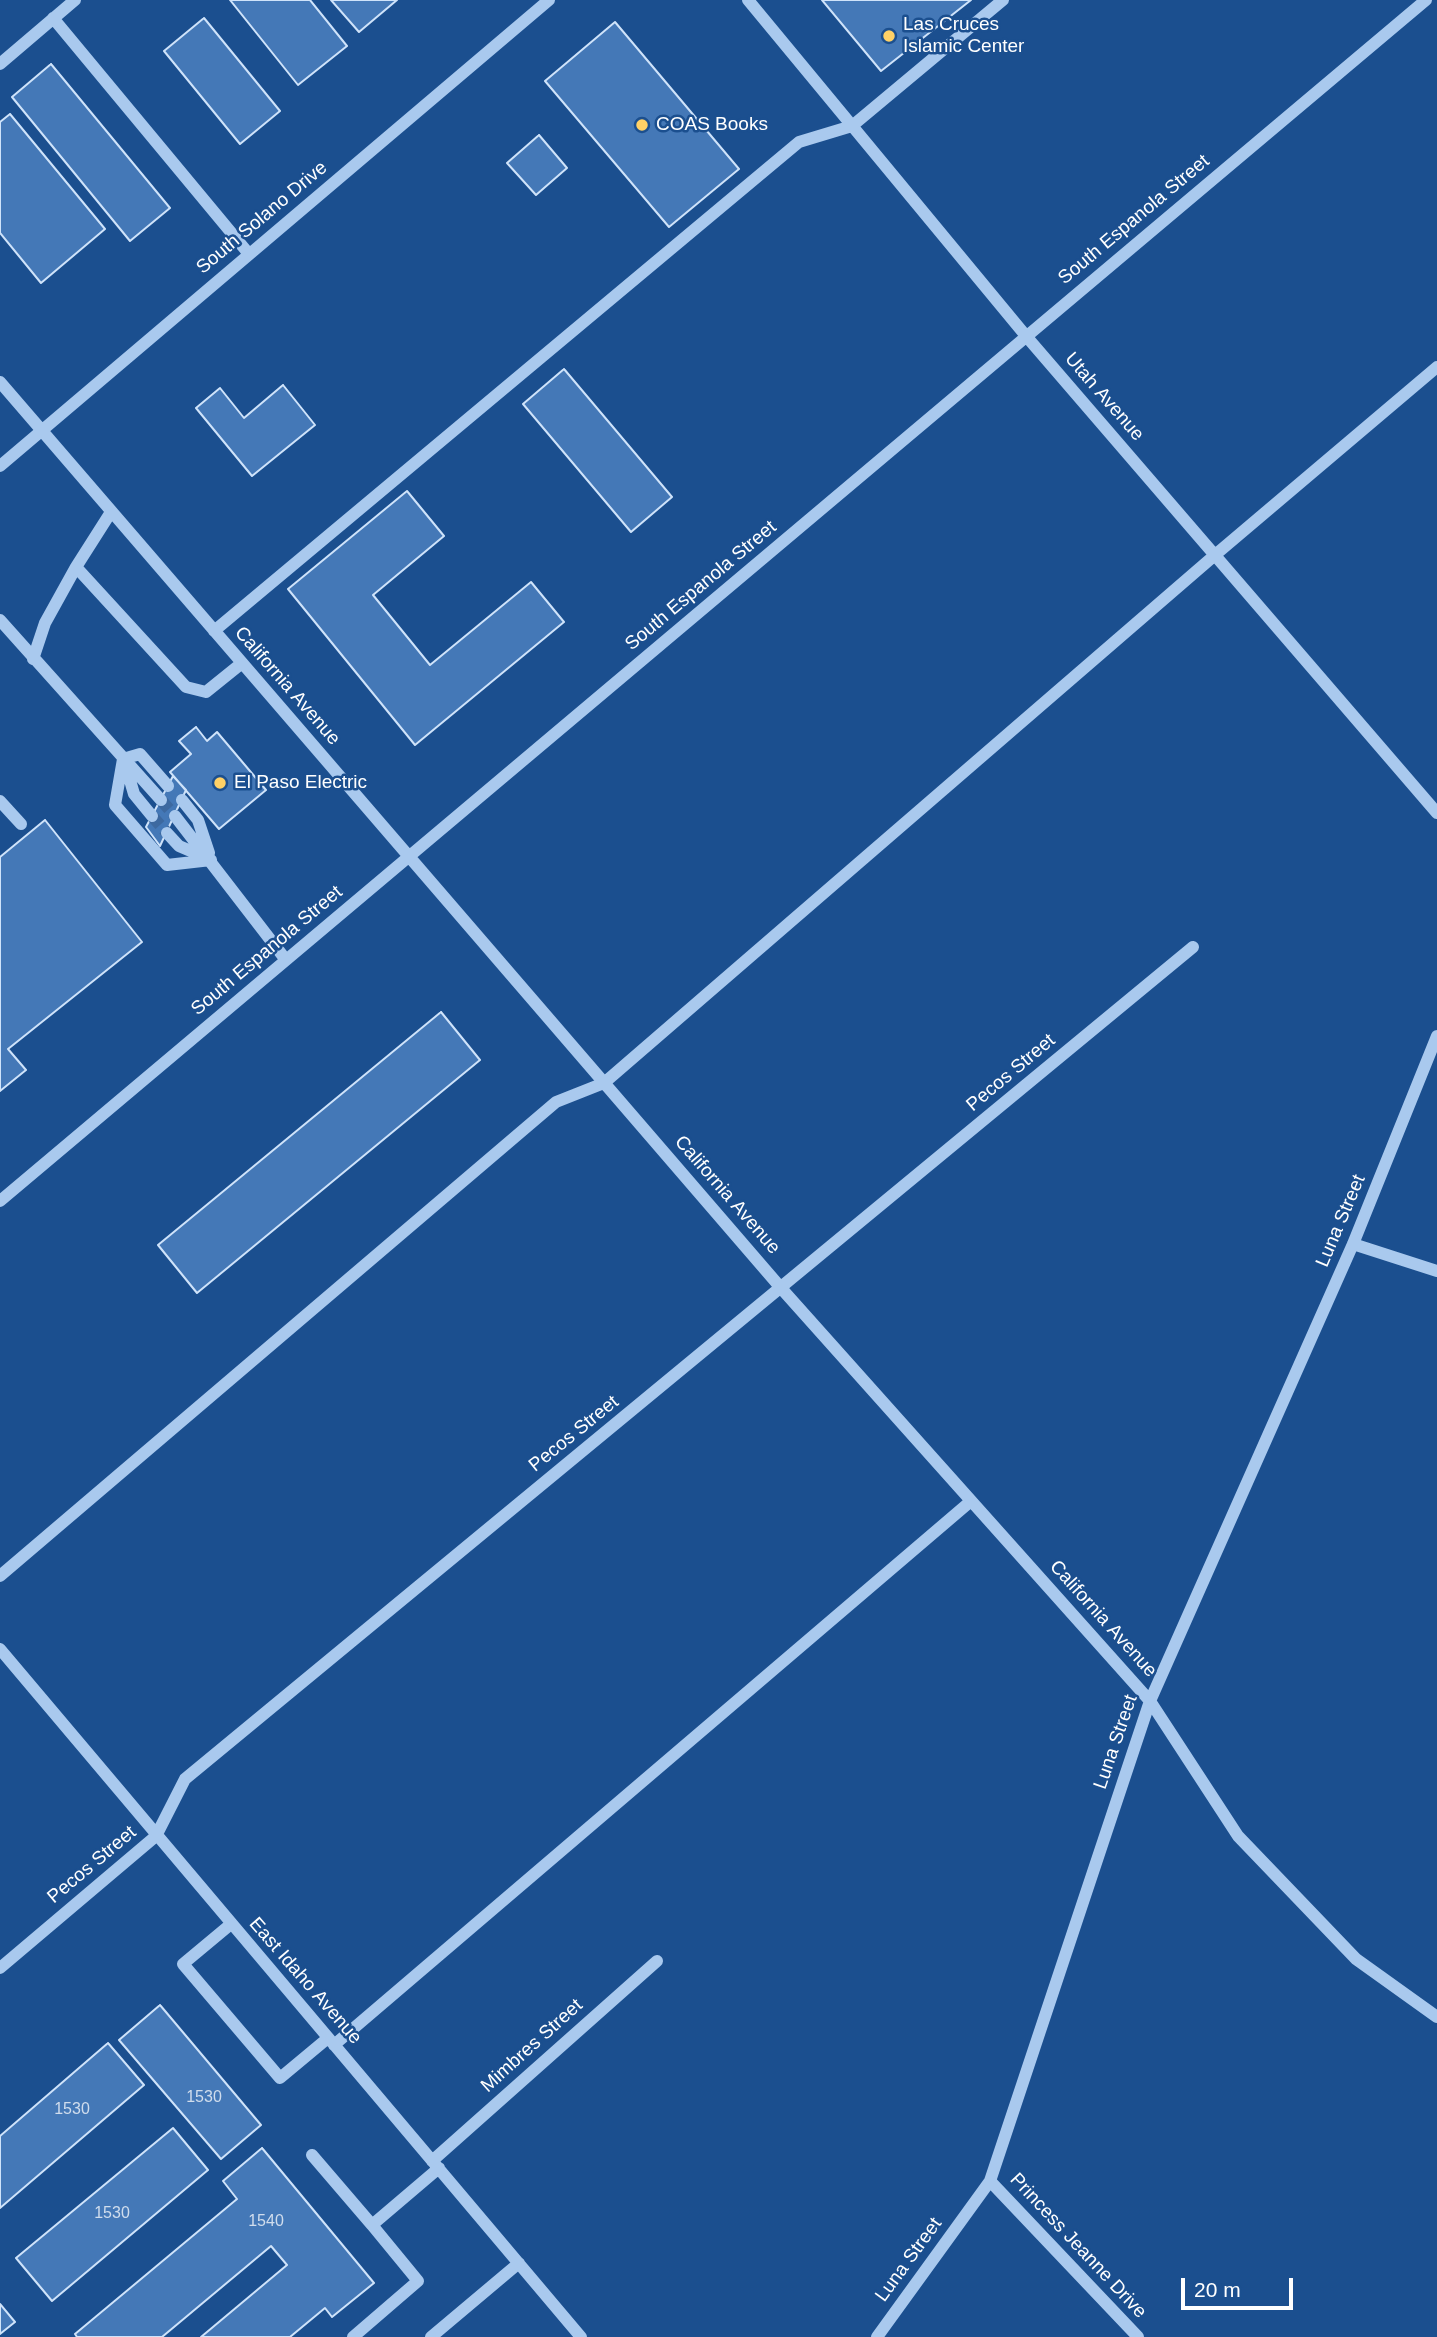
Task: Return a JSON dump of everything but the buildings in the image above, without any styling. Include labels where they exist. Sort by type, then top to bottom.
[{"type":"street","points":[[0,64],[75,0]]},
{"type":"street","name":"South Solano Drive","points":[[0,466],[550,0]]},
{"type":"street","name":"Utah Avenue","points":[[748,0],[1027,336],[1437,813]]},
{"type":"street","points":[[214,631],[799,142],[852,126],[1003,0]]},
{"type":"street","name":"South Espanola Street","points":[[0,1201],[1426,0]]},
{"type":"street","points":[[53,19],[249,254]]},
{"type":"street","points":[[0,1576],[556,1102],[604,1083],[1215,555],[1437,367]]},
{"type":"street","name":"California Avenue","points":[[0,382],[781,1288],[1150,1701],[1238,1836],[1356,1959],[1437,2017]]},
{"type":"street","points":[[33,659],[45,623],[111,512]]},
{"type":"street","points":[[76,567],[186,687],[205,692],[242,663]]},
{"type":"street","points":[[0,620],[161,800]]},
{"type":"street","points":[[123,759],[140,754],[168,786]]},
{"type":"street","points":[[123,759],[134,794],[152,816]]},
{"type":"street","points":[[123,759],[115,805],[167,866],[211,860]]},
{"type":"street","points":[[182,800],[198,820],[211,860]]},
{"type":"street","points":[[0,801],[21,824]]},
{"type":"street","points":[[175,816],[286,960]]},
{"type":"street","points":[[167,833],[179,846],[211,860]]},
{"type":"street","name":"Pecos Street","points":[[0,1968],[156,1836],[185,1779],[1193,947]]},
{"type":"street","name":"Luna Street","points":[[877,2337],[990,2181],[1150,1701],[1353,1244],[1437,1036]]},
{"type":"street","points":[[1353,1244],[1437,1271]]},
{"type":"street","points":[[231,1924],[183,1964],[280,2078],[331,2042],[971,1500]]},
{"type":"street","name":"East Idaho Avenue","points":[[0,1649],[581,2337]]},
{"type":"street","name":"Mimbres Street","points":[[372,2225],[657,1961]]},
{"type":"street","points":[[312,2155],[418,2281],[353,2337]]},
{"type":"street","name":"Princess Jeanne Drive","points":[[990,2181],[1138,2337]]},
{"type":"street","points":[[431,2337],[519,2263]]},
{"type":"tunnel","points":[[161,800],[175,816]]},
{"type":"tunnel","points":[[152,816],[167,833]]},
{"type":"place","name":"Las Cruces Islamic Center","points":[[889,36]]},
{"type":"place","name":"COAS Books","points":[[642,125]]},
{"type":"place","name":"El Paso Electric","points":[[220,783]]}]
